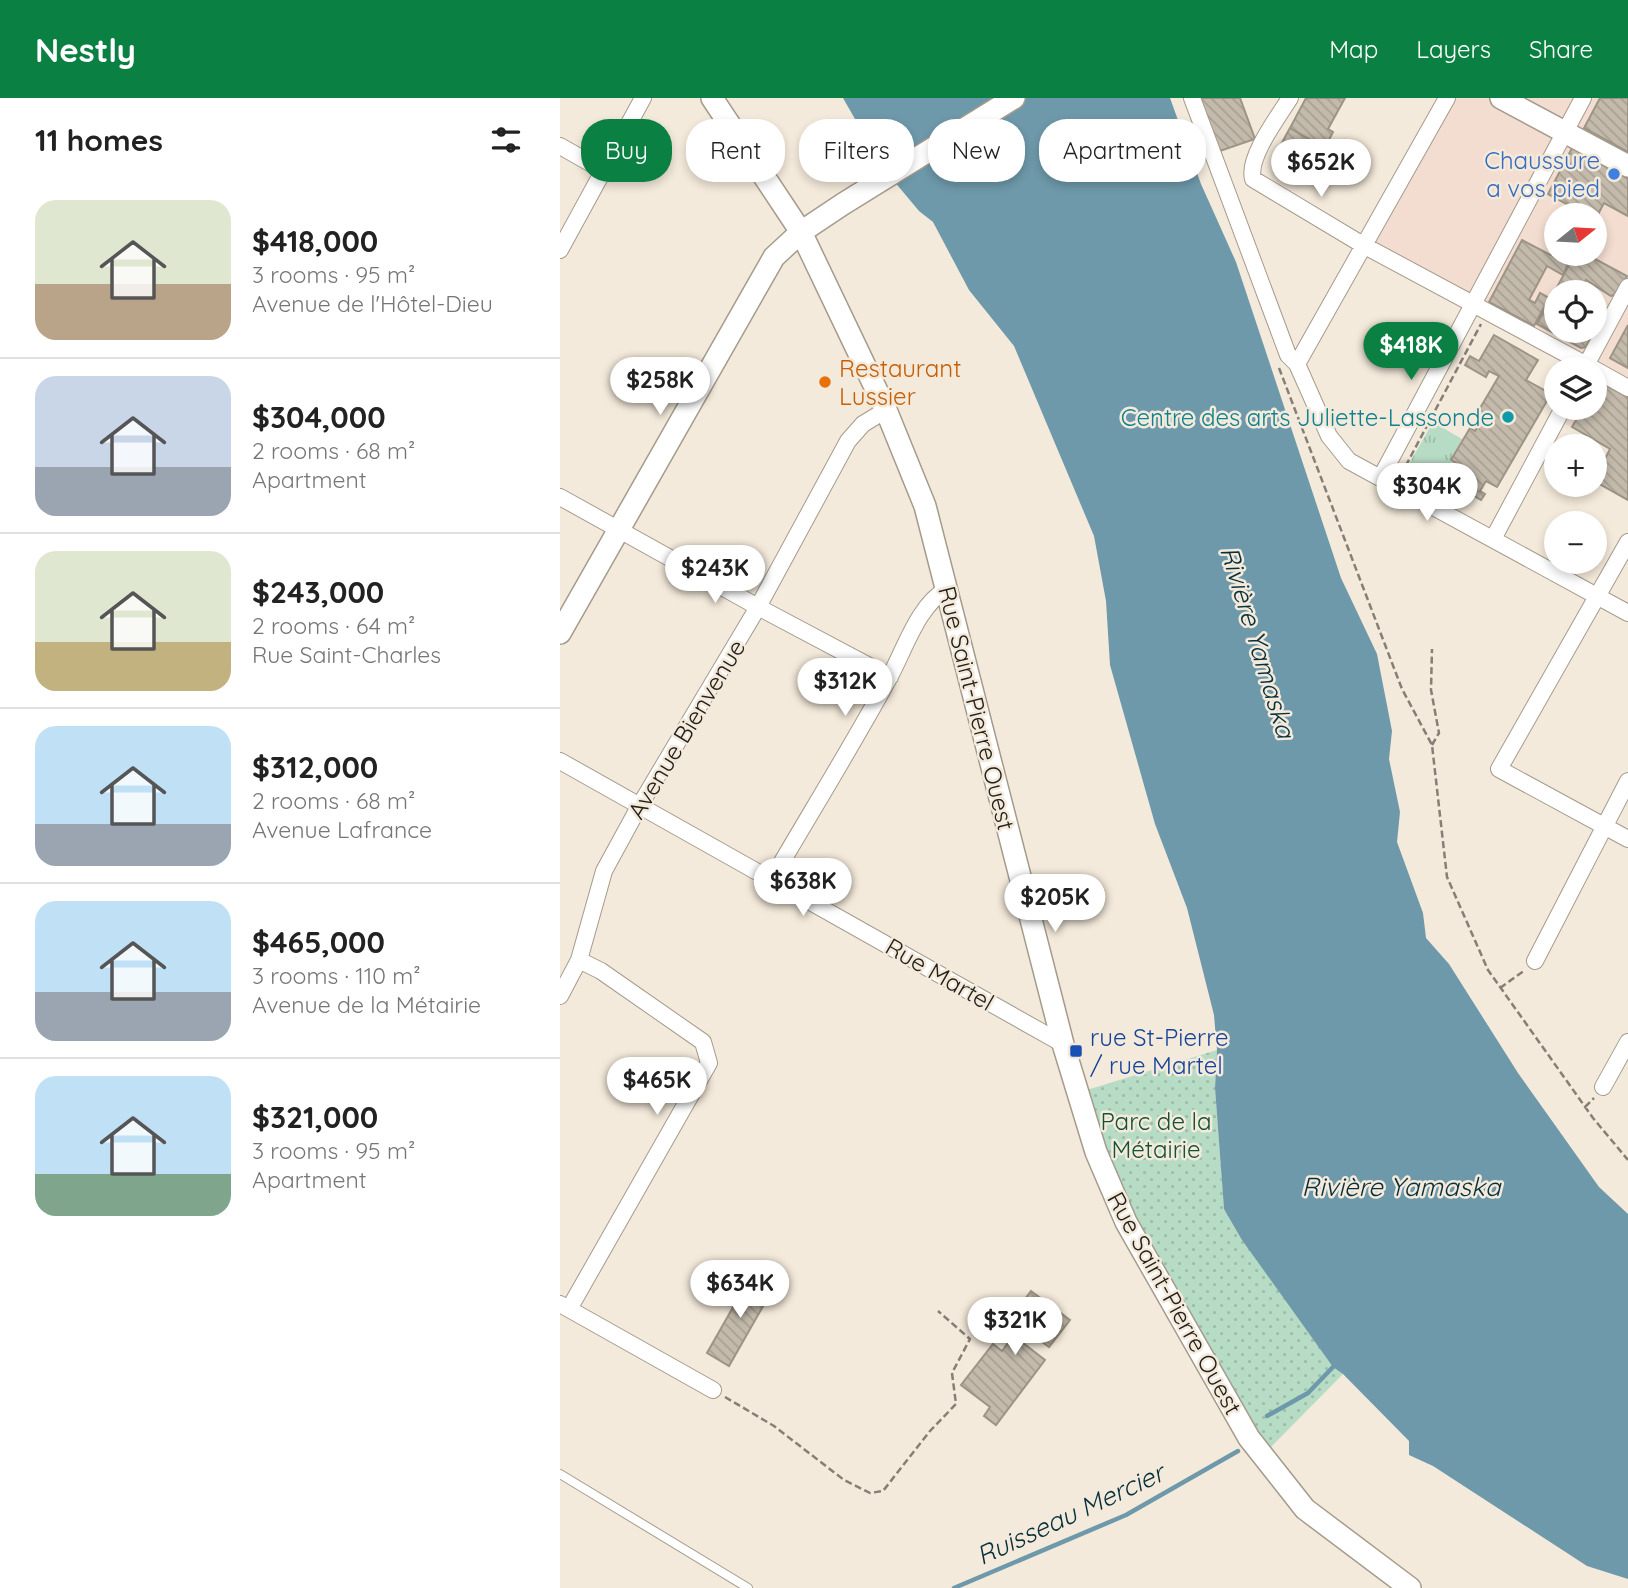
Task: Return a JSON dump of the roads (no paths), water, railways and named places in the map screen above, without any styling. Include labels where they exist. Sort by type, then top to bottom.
[{"type":"street","points":[[632,119],[643,98]]},
{"type":"street","name":"Rue Saint-Pierre Ouest","points":[[712,98],[801,233],[886,410],[925,506],[1063,1044],[1096,1152],[1126,1222],[1249,1438],[1305,1509],[1410,1588]]},
{"type":"street","points":[[560,633],[774,257],[801,233],[843,204],[1014,98]]},
{"type":"street","points":[[1192,98],[1288,355],[1297,364],[1329,436],[1349,461],[1628,613]]},
{"type":"street","points":[[1290,98],[1254,158],[1251,170],[1253,179],[1363,245],[1569,357]]},
{"type":"street","points":[[1297,364],[1447,98]]},
{"type":"street","points":[[1501,98],[1628,166]]},
{"type":"street","points":[[1381,477],[1480,308],[1564,131],[1583,98]]},
{"type":"street","points":[[560,146],[581,158]]},
{"type":"street","points":[[560,250],[598,182]]},
{"type":"street","points":[[1595,357],[1626,298]]},
{"type":"street","points":[[1607,377],[1628,388]]},
{"type":"street","name":"Avenue Bienvenue","points":[[560,996],[579,960],[604,871],[640,805],[758,607],[848,441],[863,424],[886,410]]},
{"type":"street","points":[[1493,539],[1557,420]]},
{"type":"street","points":[[560,498],[890,677]]},
{"type":"street","points":[[1628,542],[1499,769],[1628,839]]},
{"type":"street","points":[[772,879],[890,677],[915,628],[935,596],[947,589]]},
{"type":"street","name":"Rue Martel","points":[[560,761],[1063,1044]]},
{"type":"street","points":[[1535,961],[1628,781]]},
{"type":"street","points":[[579,960],[601,971],[703,1042],[709,1063],[564,1307],[713,1390]]},
{"type":"street","points":[[1599,1092],[1628,1042]]},
{"type":"lane","points":[[560,1474],[748,1588]]},
{"type":"water","name":"Rivière Yamaska","points":[[843,98],[1170,98],[1178,119],[1039,119],[1039,182],[1200,182],[1236,262],[1341,578],[1377,654],[1392,731],[1389,759],[1400,812],[1397,842],[1423,913],[1426,938],[1449,964],[1518,1073],[1599,1187],[1628,1214],[1628,1579],[1587,1566],[1433,1466],[1409,1455],[1409,1441],[1333,1367],[1242,1240],[1224,1209],[1215,1088],[1217,1050],[1214,1015],[1187,908],[1155,824],[1110,665],[1106,601],[1094,536],[1014,346],[969,290],[933,222],[919,211],[895,182],[914,182],[914,119],[855,119]]},
{"type":"waterway","name":"Ruisseau Mercier","points":[[1267,1416],[1308,1393],[1333,1367]]},
{"type":"waterway","name":"Ruisseau Mercier","points":[[954,1588],[1126,1515],[1238,1451]]},
{"type":"place","name":"Chaussure a vos pied","points":[[1614,174]]},
{"type":"place","name":"Restaurant Lussier","points":[[825,382]]},
{"type":"place","name":"Centre des arts Juliette-Lassonde","points":[[1508,417]]},
{"type":"place","name":"rue St-Pierre / rue Martel","points":[[1076,1051]]},
{"type":"park label","name":"Parc de la Métairie","points":[[1156,1135]]}]
